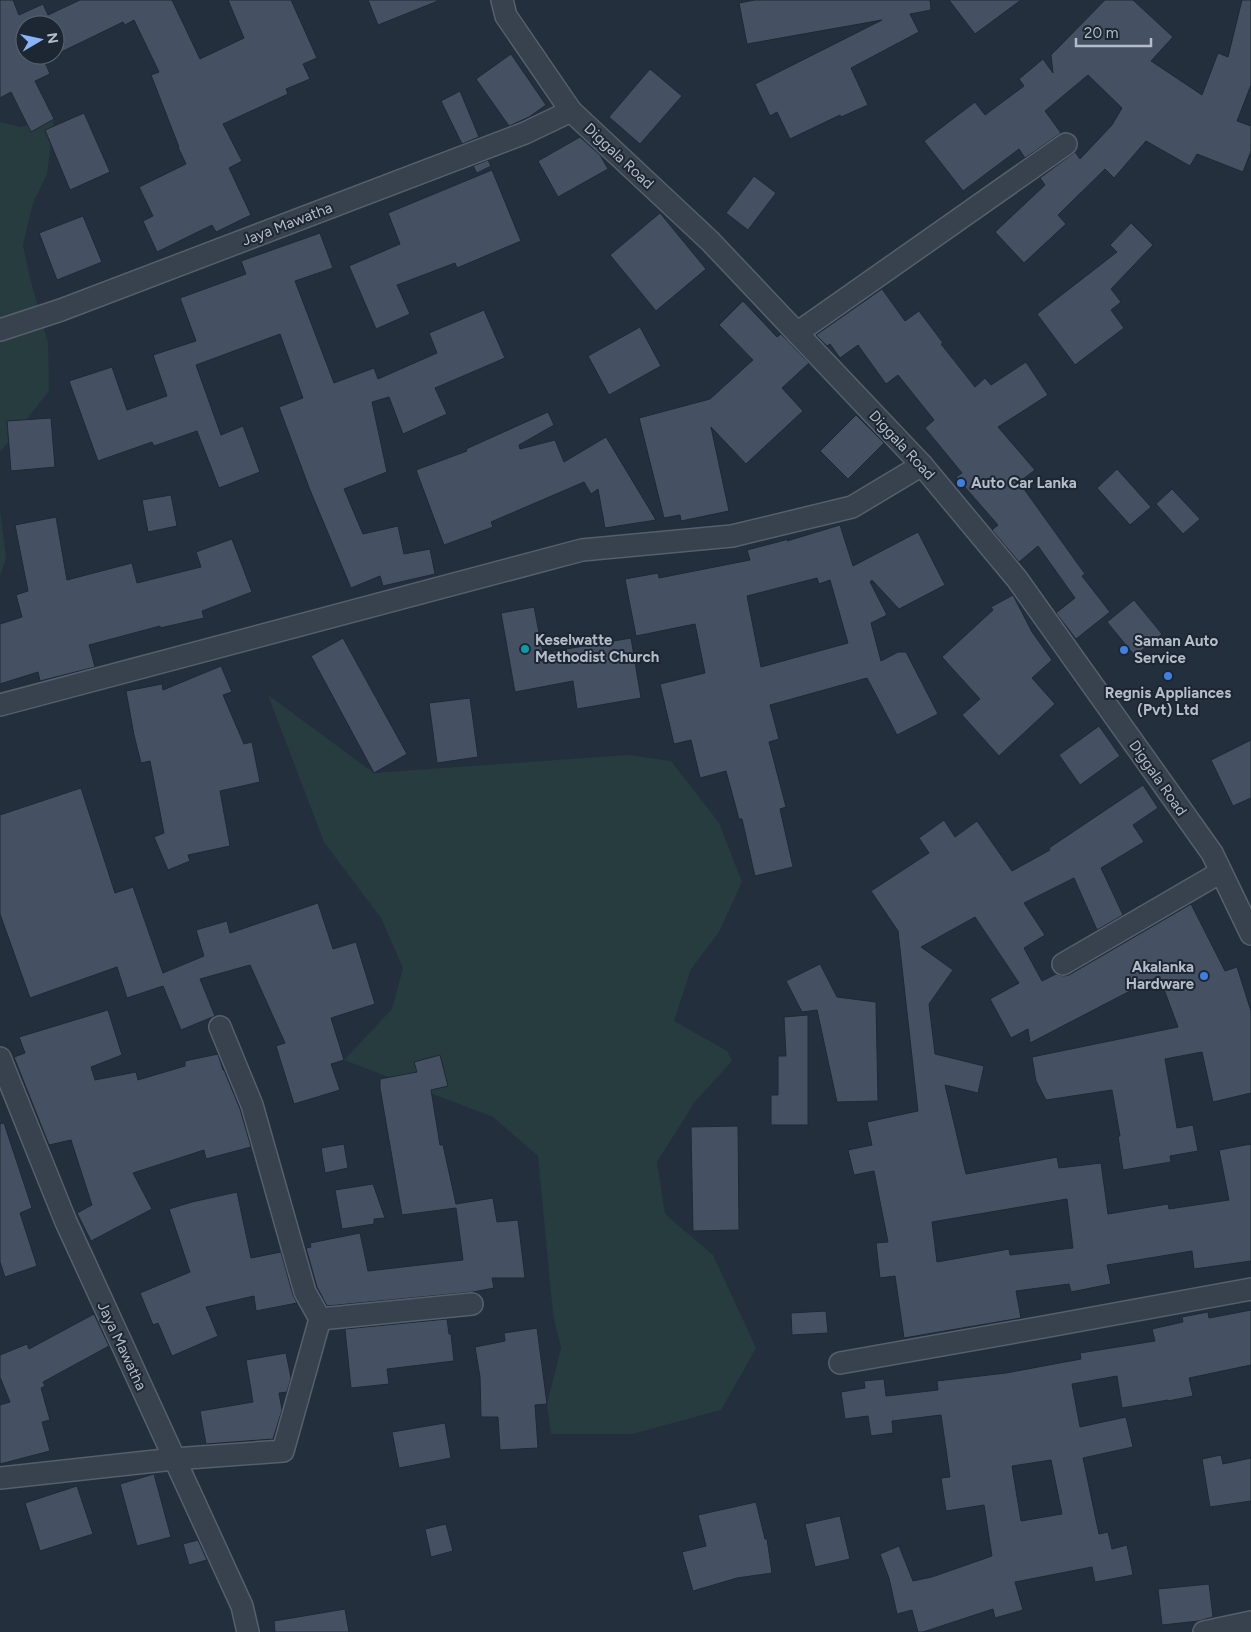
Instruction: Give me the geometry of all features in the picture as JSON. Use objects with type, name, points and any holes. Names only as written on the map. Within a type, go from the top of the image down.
[{"type":"street","name":"Diggala Road","points":[[502,0],[506,16],[571,111],[710,241],[922,465],[1017,579],[1212,854],[1251,934]]},
{"type":"street","name":"Jaya Mawatha","points":[[0,330],[61,310],[525,133],[571,111]]},
{"type":"street","points":[[797,333],[1066,144]]},
{"type":"street","points":[[0,705],[582,550],[732,536],[852,507],[922,465]]},
{"type":"street","points":[[1063,964],[1221,872]]},
{"type":"street","points":[[0,1478],[174,1459],[283,1451],[320,1320],[305,1292],[252,1105],[220,1026]]},
{"type":"street","name":"Jaya Mawatha","points":[[0,1058],[66,1222],[242,1606],[248,1632]]},
{"type":"street","points":[[840,1362],[1251,1289]]},
{"type":"street","points":[[320,1320],[472,1304]]},
{"type":"street","points":[[1204,1632],[1251,1622]]},
{"type":"green space","points":[[54,119],[47,174],[33,203],[23,245],[48,343],[49,391],[0,452],[0,122],[20,127]]},
{"type":"green space","points":[[0,510],[6,558],[0,577]]},
{"type":"green space","points":[[268,695],[374,773],[628,755],[671,761],[719,823],[742,882],[719,932],[691,969],[674,1021],[727,1051],[732,1061],[694,1103],[657,1162],[665,1214],[713,1255],[756,1348],[721,1410],[632,1434],[551,1434],[547,1404],[561,1348],[553,1314],[538,1156],[493,1117],[344,1060],[392,1009],[403,968],[381,918],[324,842]]},
{"type":"building","points":[[0,0],[13,0],[19,15],[15,15],[15,65],[46,65],[50,74],[35,81],[54,119],[31,132],[11,92],[0,98]]},
{"type":"building","points":[[80,0],[172,0],[200,59],[244,38],[228,0],[291,0],[317,58],[303,64],[310,79],[286,89],[288,94],[223,124],[242,161],[229,168],[251,215],[216,232],[212,225],[157,252],[143,221],[153,216],[139,187],[186,164],[151,75],[159,72],[134,20],[125,25],[123,22],[65,50],[65,15],[48,15]]},
{"type":"building","points":[[368,0],[438,0],[438,1],[378,25]]},
{"type":"building","points":[[755,0],[930,0],[931,10],[910,14],[919,32],[851,68],[868,105],[841,117],[840,115],[790,139],[777,112],[770,116],[755,84],[882,20],[747,44],[739,3]]},
{"type":"building","points":[[949,0],[1021,0],[975,34]]},
{"type":"building","points":[[1105,0],[1133,0],[1173,37],[1151,61],[1202,95],[1218,53],[1228,57],[1242,0],[1251,0],[1251,85],[1237,121],[1251,126],[1251,151],[1243,172],[1197,154],[1190,166],[1146,141],[1114,178],[1105,169],[1058,215],[1066,224],[1024,263],[995,232],[1045,185],[1040,178],[1075,152],[1080,159],[1112,125],[1122,108],[1088,75],[1045,111],[1061,133],[1025,158],[1019,149],[963,191],[924,141],[975,102],[985,115],[1024,86],[1019,79],[1043,59],[1053,73],[1051,55]]},
{"type":"building","points":[[43,4],[48,15],[19,15]]},
{"type":"building","points":[[511,54],[546,105],[529,117],[509,126],[476,79]]},
{"type":"building","points":[[650,69],[682,96],[640,144],[609,117]]},
{"type":"building","points":[[460,91],[479,137],[462,144],[441,101]]},
{"type":"building","points":[[84,113],[110,172],[70,190],[45,130]]},
{"type":"building","points":[[580,137],[600,155],[608,169],[558,197],[538,161]]},
{"type":"building","points":[[488,160],[491,166],[477,173],[473,166]]},
{"type":"building","points":[[492,170],[521,241],[457,268],[455,263],[397,285],[410,314],[376,329],[349,266],[400,244],[388,213]]},
{"type":"building","points":[[754,176],[776,193],[748,230],[726,213]]},
{"type":"building","points":[[660,213],[706,269],[656,311],[610,255]]},
{"type":"building","points":[[83,216],[102,262],[57,280],[39,233]]},
{"type":"building","points":[[1131,223],[1153,245],[1111,289],[1121,302],[1111,310],[1124,328],[1075,365],[1037,314],[1117,252],[1110,245]]},
{"type":"building","points":[[320,233],[333,268],[295,281],[334,383],[374,368],[378,379],[437,353],[429,333],[484,310],[505,358],[435,388],[447,414],[403,434],[389,397],[372,402],[387,472],[344,489],[363,534],[398,526],[404,554],[430,549],[435,574],[383,586],[380,576],[351,588],[310,490],[279,407],[303,398],[280,334],[196,365],[221,435],[243,426],[260,472],[219,488],[197,431],[154,446],[152,442],[98,461],[69,381],[112,367],[127,410],[167,396],[153,355],[196,341],[180,298],[246,274],[241,261]]},
{"type":"building","points":[[882,289],[905,321],[919,311],[943,343],[941,344],[975,387],[985,378],[991,385],[1026,362],[1048,395],[998,427],[1035,470],[1019,482],[1085,574],[1082,576],[1110,612],[1076,639],[1056,613],[1075,598],[1038,546],[1019,562],[992,530],[998,525],[956,477],[962,473],[925,428],[934,420],[898,375],[886,384],[858,345],[840,358],[830,344],[827,346],[816,335]]},
{"type":"building","points":[[743,301],[777,337],[781,334],[809,363],[782,388],[803,411],[746,464],[711,427],[729,511],[681,521],[680,515],[664,518],[639,418],[710,399],[753,360],[719,325]]},
{"type":"building","points":[[640,327],[661,366],[609,395],[588,356]]},
{"type":"building","points":[[548,412],[554,425],[519,445],[520,449],[555,440],[564,462],[606,437],[656,520],[605,528],[598,489],[591,494],[584,482],[491,522],[493,527],[444,545],[416,470],[467,451],[466,449]]},
{"type":"building","points":[[856,415],[884,443],[848,479],[820,451]]},
{"type":"building","points":[[51,418],[55,467],[11,471],[7,421]]},
{"type":"building","points":[[1117,469],[1151,507],[1130,525],[1097,488]]},
{"type":"building","points":[[1172,489],[1200,519],[1183,534],[1156,504]]},
{"type":"building","points":[[171,495],[177,526],[148,532],[142,500]]},
{"type":"building","points":[[56,517],[67,580],[132,563],[137,583],[201,567],[196,552],[232,539],[252,592],[202,611],[204,618],[160,628],[160,626],[89,645],[95,667],[40,681],[38,672],[0,684],[0,624],[22,617],[16,595],[28,591],[15,525]]},
{"type":"building","points":[[840,525],[853,566],[918,532],[945,585],[899,609],[872,580],[870,582],[887,615],[871,623],[881,661],[898,652],[906,652],[938,714],[897,735],[867,678],[770,705],[779,739],[769,742],[786,807],[780,809],[793,867],[755,876],[742,819],[739,819],[726,771],[700,778],[691,740],[674,744],[660,684],[705,673],[695,624],[636,636],[625,579],[658,573],[659,578],[750,560],[747,550],[789,539],[787,541]],"holes":[[[817,578],[819,584],[830,580],[848,643],[761,667],[747,596]]]},
{"type":"building","points":[[1013,595],[1032,632],[1052,660],[1032,678],[1055,704],[999,756],[962,715],[980,699],[942,657],[993,610],[991,607]]},
{"type":"building","points":[[1134,600],[1162,634],[1135,656],[1107,622]]},
{"type":"building","points":[[534,607],[543,653],[631,638],[641,698],[577,709],[573,681],[515,692],[501,613]]},
{"type":"building","points":[[343,638],[407,754],[374,773],[311,656]]},
{"type":"building","points":[[221,666],[232,692],[223,695],[244,744],[252,742],[260,782],[220,791],[230,846],[188,855],[190,861],[168,870],[154,837],[164,833],[150,761],[141,763],[126,691],[162,684],[163,690]]},
{"type":"building","points":[[470,698],[478,757],[437,763],[429,703]]},
{"type":"building","points":[[1099,726],[1120,756],[1080,785],[1059,755]]},
{"type":"building","points":[[1251,740],[1251,798],[1233,806],[1211,760]]},
{"type":"building","points":[[1143,785],[1158,808],[1133,825],[1144,842],[1101,868],[1123,915],[1097,930],[1074,878],[1024,903],[1045,935],[1024,948],[1042,981],[1056,974],[1069,975],[1191,904],[1225,971],[1237,967],[1251,1011],[1251,1093],[1213,1102],[1202,1052],[1165,1059],[1177,1128],[1193,1125],[1198,1151],[1170,1156],[1171,1162],[1123,1170],[1118,1136],[1120,1136],[1112,1090],[1046,1100],[1036,1081],[1032,1057],[1178,1027],[1159,976],[1030,1043],[1028,1029],[1011,1038],[990,999],[1019,983],[975,917],[921,947],[953,970],[929,1004],[935,1054],[984,1066],[978,1093],[945,1085],[966,1174],[1057,1157],[1059,1168],[1101,1163],[1108,1214],[1168,1204],[1169,1209],[1229,1200],[1219,1150],[1251,1144],[1251,1261],[1194,1269],[1192,1251],[1107,1265],[1111,1284],[1071,1292],[1069,1284],[1016,1291],[1021,1318],[904,1338],[895,1276],[880,1278],[876,1243],[888,1242],[874,1171],[854,1175],[848,1150],[872,1145],[867,1122],[918,1111],[898,931],[871,891],[929,853],[919,838],[944,820],[955,837],[977,821],[1012,871],[1050,850],[1049,848]],"holes":[[[1067,1199],[1073,1248],[1010,1255],[1009,1249],[937,1262],[932,1222]]]},
{"type":"building","points":[[81,788],[115,893],[133,887],[163,973],[204,956],[196,930],[227,921],[230,933],[318,903],[333,949],[356,942],[375,1004],[331,1018],[344,1060],[331,1064],[340,1090],[294,1104],[276,1046],[285,1043],[250,965],[200,979],[215,1016],[181,1030],[163,986],[127,998],[117,967],[30,998],[0,914],[0,815]]},
{"type":"building","points":[[820,964],[837,997],[876,1002],[878,1101],[837,1102],[817,1010],[802,1012],[786,981]]},
{"type":"building","points":[[108,1010],[122,1055],[91,1067],[95,1080],[136,1072],[138,1080],[185,1066],[185,1061],[218,1054],[240,1109],[251,1147],[206,1159],[204,1150],[133,1173],[152,1209],[91,1241],[77,1213],[92,1205],[71,1140],[49,1145],[14,1057],[25,1053],[19,1037]]},
{"type":"building","points":[[808,1015],[808,1125],[771,1125],[771,1095],[778,1095],[778,1056],[786,1056],[784,1017]]},
{"type":"building","points":[[440,1055],[448,1086],[431,1090],[440,1145],[443,1145],[456,1204],[493,1198],[497,1222],[518,1220],[525,1278],[492,1278],[494,1288],[473,1292],[327,1306],[317,1287],[306,1248],[311,1247],[310,1243],[360,1233],[368,1271],[463,1260],[456,1208],[402,1215],[380,1088],[380,1079],[417,1072],[414,1062]]},
{"type":"building","points":[[4,1123],[32,1208],[20,1213],[37,1266],[5,1277],[0,1262],[0,1124]]},
{"type":"building","points":[[738,1126],[739,1230],[693,1231],[691,1127]]},
{"type":"building","points":[[344,1144],[348,1168],[325,1173],[321,1148]]},
{"type":"building","points":[[373,1184],[385,1218],[374,1219],[374,1224],[342,1229],[335,1190]]},
{"type":"building","points":[[237,1192],[251,1258],[281,1252],[297,1303],[256,1311],[254,1296],[206,1307],[218,1336],[172,1356],[158,1323],[153,1325],[140,1293],[190,1272],[169,1209]]},
{"type":"building","points":[[1251,1310],[1251,1365],[1189,1378],[1193,1396],[1122,1408],[1117,1376],[1072,1384],[1080,1427],[1126,1417],[1133,1447],[1083,1458],[1099,1534],[1108,1532],[1112,1549],[1127,1545],[1133,1575],[1095,1582],[1092,1567],[1015,1582],[1023,1610],[995,1618],[993,1609],[923,1632],[918,1632],[912,1610],[897,1614],[889,1578],[880,1554],[899,1546],[913,1581],[932,1577],[992,1556],[984,1505],[946,1511],[941,1478],[950,1477],[941,1415],[892,1421],[893,1433],[871,1436],[868,1416],[845,1419],[841,1392],[865,1388],[864,1381],[884,1379],[886,1396],[938,1390],[937,1381],[1006,1373],[1081,1359],[1080,1353],[1155,1341],[1152,1329],[1183,1322],[1182,1317],[1208,1312],[1209,1318]],"holes":[[[1051,1460],[1062,1514],[1021,1521],[1012,1466]]]},
{"type":"building","points":[[826,1311],[828,1333],[792,1335],[791,1313]]},
{"type":"building","points":[[94,1314],[109,1346],[43,1382],[45,1386],[41,1388],[50,1420],[42,1422],[50,1451],[0,1464],[0,1405],[10,1402],[0,1377],[0,1355],[27,1344],[29,1349]]},
{"type":"building","points":[[447,1319],[454,1361],[387,1369],[389,1384],[351,1388],[345,1329]]},
{"type":"building","points":[[537,1328],[547,1404],[535,1405],[538,1448],[500,1450],[498,1417],[481,1417],[480,1377],[475,1347],[505,1341],[504,1333]]},
{"type":"building","points":[[286,1353],[291,1378],[287,1392],[279,1393],[282,1410],[273,1439],[206,1444],[200,1411],[253,1402],[246,1360]]},
{"type":"building","points":[[445,1423],[451,1458],[399,1468],[392,1432]]},
{"type":"building","points":[[1221,1455],[1223,1464],[1251,1458],[1251,1501],[1210,1507],[1202,1459]]},
{"type":"building","points":[[154,1474],[171,1537],[137,1546],[120,1484]]},
{"type":"building","points":[[77,1486],[93,1534],[40,1551],[25,1503]]},
{"type":"building","points":[[756,1502],[765,1539],[767,1539],[772,1573],[737,1578],[693,1591],[682,1552],[706,1546],[698,1515]]},
{"type":"building","points":[[840,1516],[850,1559],[815,1567],[805,1524]]},
{"type":"building","points":[[446,1524],[453,1551],[431,1557],[425,1529]]},
{"type":"building","points":[[198,1540],[207,1560],[189,1565],[183,1544]]},
{"type":"building","points":[[1209,1584],[1213,1617],[1199,1621],[1162,1625],[1158,1589]]},
{"type":"building","points":[[345,1609],[349,1632],[275,1632],[274,1621]]},
{"type":"place","name":"Auto Car Lanka","points":[[961,483]]},
{"type":"place","name":"Keselwatte Methodist Church","points":[[525,649]]},
{"type":"place","name":"Saman Auto Service","points":[[1124,650]]},
{"type":"place","name":"Regnis Appliances (Pvt) Ltd","points":[[1168,676]]},
{"type":"place","name":"Akalanka Hardware","points":[[1204,976]]}]
